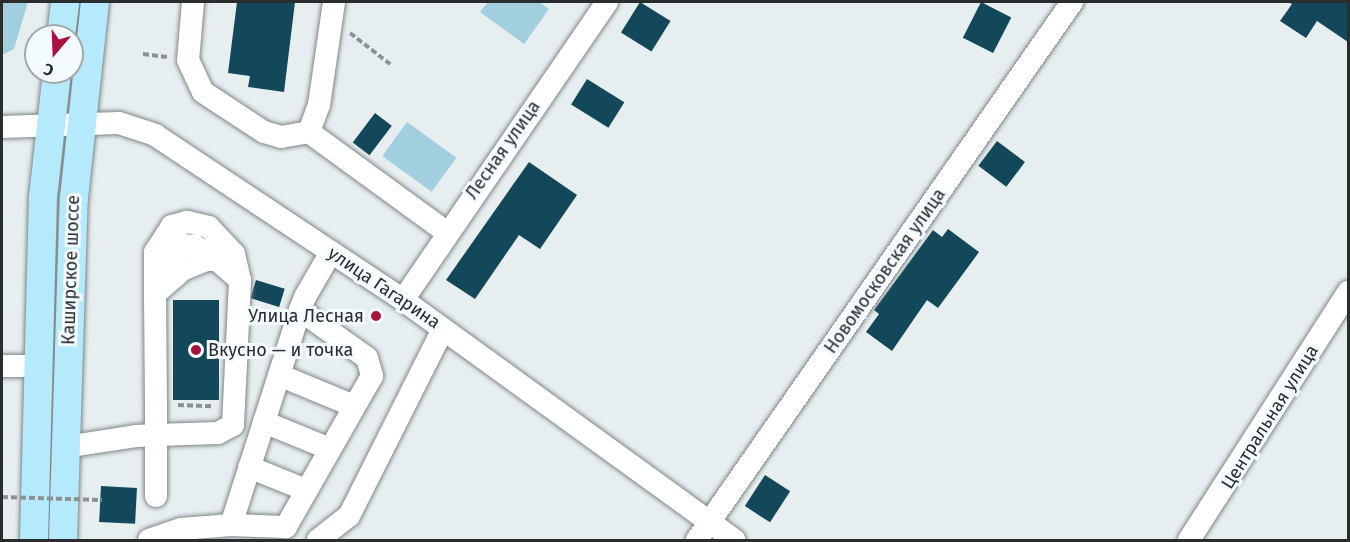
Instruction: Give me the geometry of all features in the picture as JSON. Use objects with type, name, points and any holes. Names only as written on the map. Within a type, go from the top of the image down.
[{"type":"main road","points":[[62,24],[65,2]]},
{"type":"main road","name":"Каширское шоссе","points":[[63,540],[65,447],[81,122],[95,2]]},
{"type":"main road","name":"Каширское шоссе","points":[[34,540],[36,366],[51,122],[56,84]]},
{"type":"street","points":[[193,2],[189,66],[204,92],[264,132],[281,137],[309,132],[445,231]]},
{"type":"street","name":"Лесная улица","points":[[403,300],[445,231],[607,2]]},
{"type":"street","name":"Новомосковская улица","points":[[703,532],[1072,2]]},
{"type":"street","points":[[309,132],[320,105],[333,10]]},
{"type":"street","name":"улица Гагарина","points":[[2,127],[51,122],[81,122],[126,124],[149,132],[403,300],[703,532],[734,540]]},
{"type":"street","points":[[65,447],[156,435],[223,432],[235,422],[240,280],[223,238],[209,227],[187,222],[172,226],[159,240],[155,294],[156,435],[156,496]]},
{"type":"street","points":[[155,294],[176,248],[195,246],[217,260],[240,280]]},
{"type":"street","points":[[231,525],[300,310],[332,252]]},
{"type":"street","name":"Центральная улица","points":[[1189,540],[1348,291]]},
{"type":"street","points":[[149,540],[181,529],[231,525],[283,533],[372,376],[372,365],[300,310]]},
{"type":"street","points":[[318,540],[349,516],[443,329]]},
{"type":"street","points":[[2,366],[36,366]]},
{"type":"street","points":[[279,375],[354,406]]},
{"type":"street","points":[[264,422],[330,449]]},
{"type":"street","points":[[249,467],[306,490]]},
{"type":"path","points":[[333,10],[390,64]]},
{"type":"path","points":[[170,401],[225,406]]},
{"type":"path","points":[[2,497],[102,500]]},
{"type":"shaded area","points":[[2,2],[28,2],[14,49],[2,55]]},
{"type":"shaded area","points":[[488,2],[539,2],[549,9],[524,44],[480,12]]},
{"type":"shaded area","points":[[407,122],[456,158],[432,192],[382,156]]},
{"type":"building","points":[[237,2],[295,2],[284,92],[248,87],[250,76],[228,73]]},
{"type":"building","points":[[640,2],[671,21],[651,52],[621,33]]},
{"type":"building","points":[[981,2],[1011,17],[993,53],[963,38]]},
{"type":"building","points":[[1288,2],[1348,2],[1348,42],[1317,21],[1306,38],[1280,21],[1292,4]]},
{"type":"building","points":[[587,79],[624,102],[608,128],[571,104]]},
{"type":"building","points":[[375,113],[392,126],[370,155],[353,143]]},
{"type":"building","points":[[997,141],[1025,162],[1006,187],[978,166]]},
{"type":"building","points":[[529,162],[577,195],[540,249],[519,235],[475,299],[446,280]]},
{"type":"building","points":[[948,229],[979,252],[938,308],[927,300],[892,351],[866,332],[879,314],[874,310],[933,230],[942,237]]},
{"type":"building","points":[[256,280],[285,289],[279,307],[250,298]]},
{"type":"building","name":"Вкусно — и точка","points":[[173,300],[219,300],[219,400],[173,400]]},
{"type":"building","points":[[765,475],[790,491],[770,522],[745,506]]},
{"type":"building","points":[[101,486],[137,488],[135,524],[99,522]]},
{"type":"place","name":"Улица Лесная","points":[[376,316]]},
{"type":"place","name":"Вкусно — и точка","points":[[196,350]]}]
